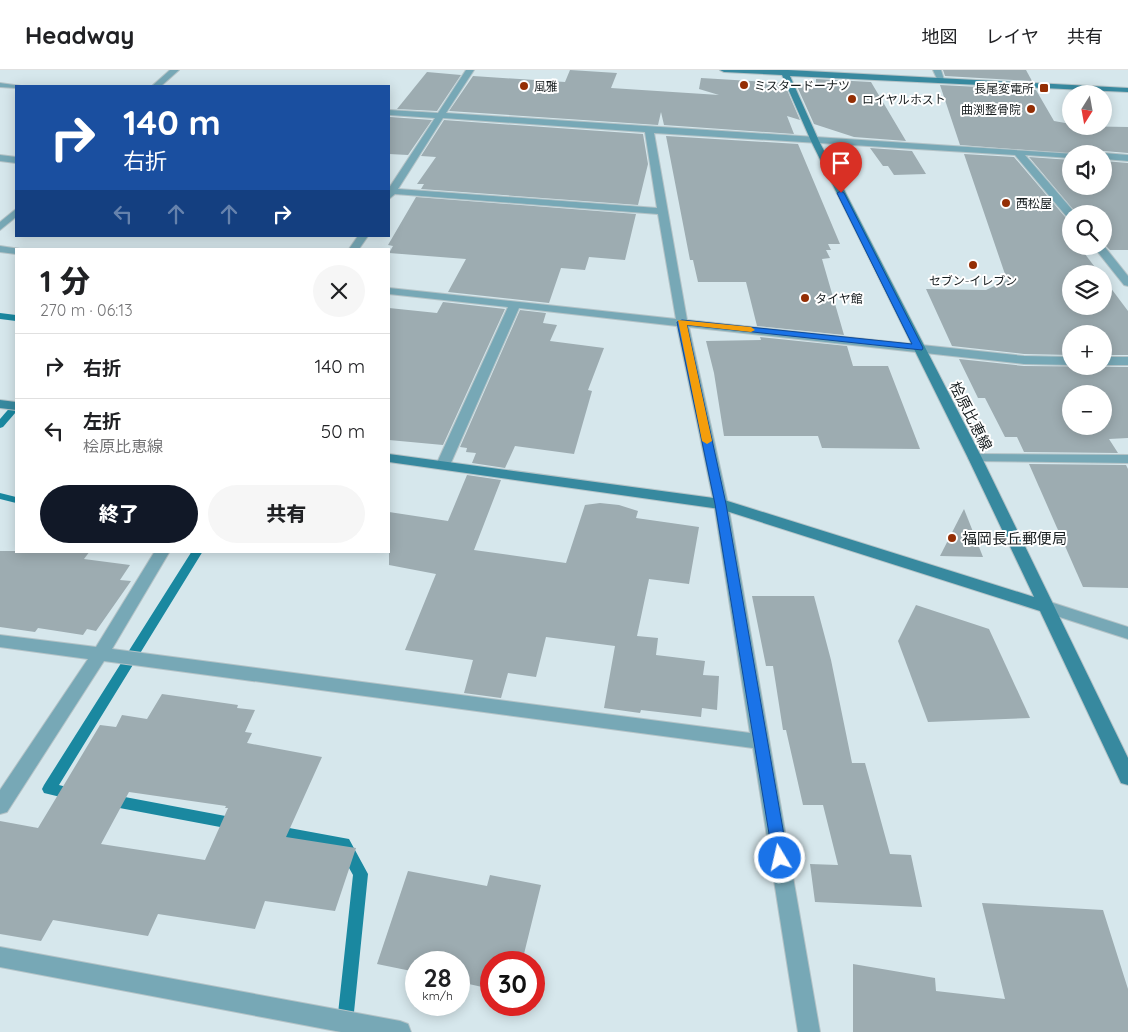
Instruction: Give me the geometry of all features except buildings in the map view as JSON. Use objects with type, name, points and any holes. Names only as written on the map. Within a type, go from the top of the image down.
[{"type":"main road","points":[[724,70],[1128,90]]},
{"type":"main road","name":"桧原比恵線","points":[[785,72],[815,141],[974,458],[1128,777]]},
{"type":"main road","points":[[0,404],[15,406]]},
{"type":"main road","points":[[390,458],[720,504],[1046,607]]},
{"type":"street","points":[[157,85],[176,70]]},
{"type":"street","points":[[470,70],[390,193],[663,211]]},
{"type":"street","points":[[936,70],[942,81]]},
{"type":"street","points":[[0,85],[15,86]]},
{"type":"street","points":[[390,112],[815,141],[1062,154]]},
{"type":"street","points":[[649,130],[682,322],[720,504],[809,1032]]},
{"type":"street","points":[[1018,152],[1063,205]]},
{"type":"street","points":[[1112,157],[1128,158]]},
{"type":"street","points":[[0,158],[15,160]]},
{"type":"street","points":[[0,227],[15,213]]},
{"type":"street","points":[[355,248],[361,237]]},
{"type":"street","points":[[0,249],[15,251]]},
{"type":"street","points":[[1105,255],[1128,283]]},
{"type":"street","points":[[1110,261],[1128,261]]},
{"type":"street","points":[[390,291],[1024,360],[1062,360]]},
{"type":"street","points":[[443,465],[515,304]]},
{"type":"street","points":[[1112,361],[1128,361]]},
{"type":"street","points":[[974,458],[1128,459]]},
{"type":"street","points":[[0,806],[99,656],[162,553]]},
{"type":"street","points":[[1046,607],[1128,633]]},
{"type":"street","points":[[0,641],[99,656],[761,742]]},
{"type":"street","points":[[0,957],[400,1032]]},
{"type":"waterway","points":[[0,316],[15,318]]},
{"type":"waterway","points":[[0,425],[15,407]]},
{"type":"waterway","points":[[0,496],[15,500]]},
{"type":"waterway","points":[[73,794],[49,789],[197,553]]},
{"type":"waterway","points":[[109,800],[236,824]]},
{"type":"waterway","points":[[273,831],[344,844],[361,874],[344,1032]]},
{"type":"slow traffic","points":[[707,441],[682,322],[751,330]]},
{"type":"place","name":"ミスタードーナツ","points":[[744,85]]},
{"type":"place","name":"風雅","points":[[524,86]]},
{"type":"place","name":"長尾変電所","points":[[1044,88]]},
{"type":"place","name":"ロイヤルホスト","points":[[852,99]]},
{"type":"place","name":"曲渕整骨院","points":[[1031,109]]},
{"type":"place","name":"西松屋","points":[[1006,203]]},
{"type":"place","name":"セブン-イレブン","points":[[973,265]]},
{"type":"place","name":"タイヤ館","points":[[805,298]]},
{"type":"place","name":"福岡長丘郵便局","points":[[952,538]]},
{"type":"route","points":[[780,858],[720,504],[682,322],[918,348],[841,193]]}]
